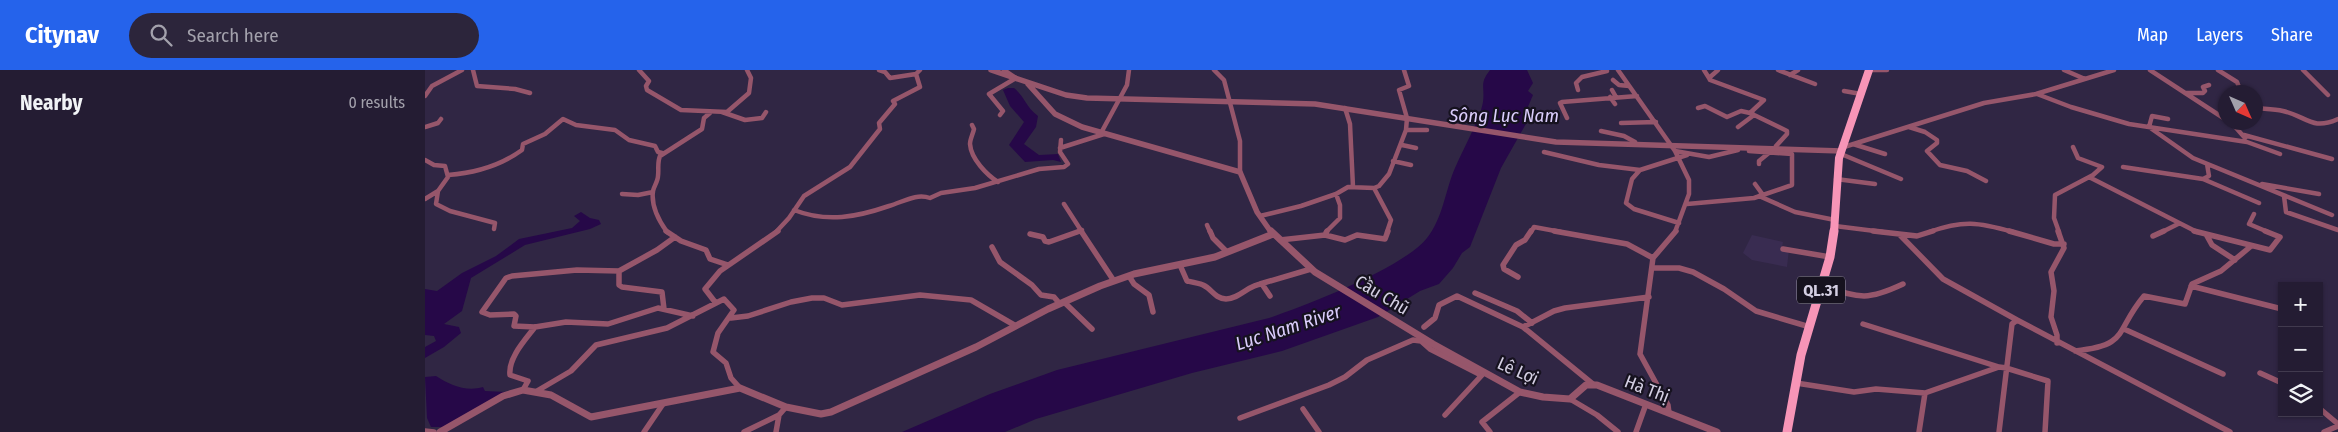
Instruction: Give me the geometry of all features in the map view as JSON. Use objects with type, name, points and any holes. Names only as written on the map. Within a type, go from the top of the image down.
[{"type":"highway","name":"QL.31","points":[[1787,432],[1801,355],[1823,286],[1830,257],[1835,223],[1836,178],[1842,149],[1869,70]]},
{"type":"street","points":[[425,96],[430,87],[463,70]]},
{"type":"street","points":[[473,70],[476,74],[475,84],[477,86],[515,89],[530,94]]},
{"type":"street","points":[[639,70],[649,81],[646,86],[647,90],[678,109],[710,113],[731,110],[749,93],[751,78],[747,70]]},
{"type":"street","points":[[715,302],[705,287],[728,265],[776,232],[808,193],[847,169],[869,146],[880,129],[879,123],[895,105],[893,101],[920,87],[918,72],[890,78],[885,72],[879,70]]},
{"type":"street","points":[[991,70],[1016,78]]},
{"type":"street","points":[[1004,70],[1026,83],[1066,95],[1119,100],[1228,100],[1315,104],[1556,142],[1669,144]]},
{"type":"street","points":[[1060,148],[1103,133],[1127,85],[1126,77],[1129,70]]},
{"type":"street","points":[[1026,83],[1047,107],[1059,116],[1082,127],[1240,172],[1240,142],[1224,80],[1215,70]]},
{"type":"street","points":[[1260,216],[1301,206],[1336,194],[1345,188],[1374,188],[1389,174],[1393,161],[1402,145],[1406,130],[1407,118],[1399,90],[1409,86],[1404,70]]},
{"type":"street","points":[[1578,90],[1576,83],[1580,78],[1605,70],[1618,71],[1675,151],[1690,187],[1687,204],[1679,223],[1669,240],[1653,258],[1640,354],[1668,404],[1669,413]]},
{"type":"street","points":[[1704,70],[1713,81],[1763,100],[1738,127]]},
{"type":"street","points":[[1709,78],[1718,70]]},
{"type":"street","points":[[1778,70],[1815,84]]},
{"type":"street","points":[[1790,74],[1798,70]]},
{"type":"street","points":[[1869,70],[1887,70]]},
{"type":"street","points":[[2064,70],[2085,79]]},
{"type":"street","points":[[1842,149],[1984,103],[2036,94],[2115,70]]},
{"type":"street","points":[[2150,70],[2218,114]]},
{"type":"street","points":[[2218,70],[2234,80],[2238,85]]},
{"type":"street","points":[[2303,70],[2328,95]]},
{"type":"street","points":[[1000,115],[1003,111],[989,94],[1016,78]]},
{"type":"street","points":[[1613,80],[1619,85],[1629,86]]},
{"type":"street","points":[[2185,93],[2203,93],[2205,91],[2203,87],[2209,85]]},
{"type":"street","points":[[1612,90],[1616,97]]},
{"type":"street","points":[[1843,91],[1861,94]]},
{"type":"street","points":[[2036,94],[2071,107],[2129,124],[2249,142],[2280,154]]},
{"type":"street","points":[[1567,118],[1560,103],[1562,102],[1637,96]]},
{"type":"street","points":[[1610,97],[1615,104]]},
{"type":"street","points":[[1698,108],[1705,106],[1727,117],[1743,110],[1787,131],[1787,134],[1759,161],[1759,164]]},
{"type":"street","points":[[1345,108],[1350,124],[1353,187]]},
{"type":"street","points":[[2263,109],[2285,111],[2309,124],[2327,124],[2338,119]]},
{"type":"street","points":[[722,112],[750,120],[762,118],[766,112]]},
{"type":"street","points":[[710,113],[704,118],[702,129],[662,153],[658,161],[659,172],[653,192],[655,208],[667,232],[706,250],[710,259],[728,265]]},
{"type":"street","points":[[2149,127],[2152,116],[2168,119]]},
{"type":"street","points":[[425,127],[438,123],[441,119]]},
{"type":"street","points":[[494,229],[495,223],[483,217],[454,212],[439,207],[436,204],[438,191],[448,175],[485,169],[513,156],[522,150],[523,144],[545,134],[563,119],[575,125],[615,130],[621,136],[638,144],[655,146],[658,152],[662,153]]},
{"type":"street","points":[[1621,123],[1656,122]]},
{"type":"street","points":[[972,125],[974,130],[971,150],[993,179],[998,182]]},
{"type":"street","points":[[1908,127],[1925,132],[1937,140],[1937,143],[1927,150],[1937,164],[1967,171],[1986,181]]},
{"type":"street","points":[[2149,127],[2165,136],[2174,146],[2207,164],[2332,215]]},
{"type":"street","points":[[1406,130],[1427,130]]},
{"type":"street","points":[[2239,130],[2249,142]]},
{"type":"street","points":[[1601,131],[1625,136],[1635,142]]},
{"type":"street","points":[[2244,135],[2332,159]]},
{"type":"street","points":[[794,210],[815,218],[833,219],[898,204],[920,195],[930,198],[941,193],[975,188],[998,182],[1039,169],[1067,165],[1060,148],[1061,140]]},
{"type":"street","points":[[1547,140],[1635,142],[1773,149],[1792,154],[1793,184],[1782,190],[1761,195],[1687,204]]},
{"type":"street","points":[[1402,145],[1416,148]]},
{"type":"street","points":[[2057,343],[2057,335],[2051,317],[2054,294],[2051,272],[2063,254],[2064,244],[2054,218],[2055,195],[2089,177],[2102,166],[2077,158],[2073,147]]},
{"type":"street","points":[[1675,151],[1687,155],[1709,157],[1739,150],[1773,149],[1842,149],[1885,154]]},
{"type":"street","points":[[1842,149],[1901,179]]},
{"type":"street","points":[[1544,152],[1599,165],[1640,170],[1687,155]]},
{"type":"street","points":[[425,160],[434,165],[445,166],[448,175]]},
{"type":"street","points":[[1393,161],[1411,165]]},
{"type":"street","points":[[2203,179],[2209,176],[2207,164]]},
{"type":"street","points":[[2123,167],[2203,179],[2259,203]]},
{"type":"street","points":[[1640,170],[1632,179],[1626,204],[1634,209],[1679,223]]},
{"type":"street","name":"Cầu Chũ","points":[[1240,172],[1260,216],[1279,240],[1313,270],[1433,344]]},
{"type":"street","points":[[2089,177],[2178,224],[2207,236],[2269,250],[2279,238],[2277,234],[2250,224],[2249,222],[2254,214]]},
{"type":"street","points":[[1836,178],[1875,184]]},
{"type":"street","points":[[1755,184],[1761,195],[1773,204],[1835,223],[1900,235],[1921,235],[1952,224],[1969,222],[2003,229],[2054,244],[2064,244]]},
{"type":"street","points":[[2256,184],[2319,194]]},
{"type":"street","points":[[1279,240],[1325,236],[1345,240],[1357,235],[1385,239],[1391,220],[1374,188]]},
{"type":"street","points":[[425,199],[438,191]]},
{"type":"street","points":[[623,194],[638,195],[653,192]]},
{"type":"street","points":[[1325,236],[1325,231],[1337,223],[1341,216],[1341,209],[1336,194]]},
{"type":"street","points":[[2284,196],[2286,212],[2338,230]]},
{"type":"street","points":[[1065,204],[1114,282]]},
{"type":"street","points":[[2153,236],[2178,224]]},
{"type":"street","points":[[1207,226],[1213,238],[1227,252]]},
{"type":"street","points":[[1518,277],[1504,268],[1503,265],[1516,245],[1525,240],[1534,227],[1627,244],[1653,258]]},
{"type":"street","points":[[1030,234],[1043,237],[1045,241],[1049,242],[1082,230]]},
{"type":"street","points":[[537,391],[576,366],[597,345],[627,336],[667,328],[724,299],[730,303],[734,310],[731,318],[721,327],[713,352],[726,363],[731,378],[740,388],[786,407],[821,414],[831,412],[976,347],[1062,303],[1114,282],[1129,276],[1227,252],[1273,234]]},
{"type":"street","points":[[1900,235],[1943,279],[2057,343],[2230,432]]},
{"type":"street","points":[[2207,236],[2212,245],[2235,260]]},
{"type":"street","points":[[675,237],[657,250],[619,271],[558,271],[518,274],[506,278],[482,314],[514,314],[516,316],[514,326],[535,327],[566,322],[608,324],[655,309],[664,309],[693,316]]},
{"type":"street","points":[[992,246],[1000,262],[1032,285],[1041,295],[1054,297],[1092,329]]},
{"type":"street","points":[[2074,351],[2093,350],[2110,345],[2118,339],[2131,313],[2145,296],[2155,296],[2185,304],[2191,286],[2195,281],[2218,272],[2250,247]]},
{"type":"street","points":[[1783,249],[1830,257]]},
{"type":"street","points":[[1180,265],[1187,281],[1204,285],[1213,295],[1223,299],[1241,294],[1252,285],[1313,270]]},
{"type":"street","points":[[1652,268],[1679,268],[1693,272],[1724,289],[1756,311],[1810,327]]},
{"type":"street","points":[[619,271],[619,285],[622,287],[662,292],[664,309]]},
{"type":"street","points":[[1129,276],[1134,284],[1149,295],[1150,306],[1153,312]]},
{"type":"street","points":[[1260,284],[1270,296]]},
{"type":"street","points":[[1823,286],[1859,298],[1870,299],[1903,284]]},
{"type":"street","points":[[2191,286],[2278,308]]},
{"type":"street","points":[[1475,293],[1517,311],[1532,323]]},
{"type":"street","points":[[731,318],[745,318],[772,306],[815,298],[823,298],[842,305],[920,296],[971,300],[1016,326]]},
{"type":"street","points":[[1424,327],[1435,318],[1439,305],[1454,296],[1523,327],[1594,385]]},
{"type":"street","points":[[1523,327],[1554,311],[1565,308],[1649,298]]},
{"type":"street","points":[[1999,432],[2013,324],[2017,320]]},
{"type":"street","points":[[1863,324],[2048,381],[2045,432]]},
{"type":"street","points":[[523,390],[528,382],[511,374],[509,368],[521,344],[535,327]]},
{"type":"street","points":[[2124,329],[2223,374]]},
{"type":"street","points":[[1239,418],[1329,385],[1345,377],[1367,360],[1417,340],[1430,350],[1483,374],[1445,415]]},
{"type":"street","name":"Lê Lợi","points":[[1433,344],[1483,374],[1520,392],[1543,397],[1569,399],[1597,415],[1618,432]]},
{"type":"street","points":[[1796,383],[1854,392],[1877,389],[1925,393],[1999,367]]},
{"type":"street","points":[[2260,373],[2278,381]]},
{"type":"street","points":[[1569,399],[1582,388],[1594,385]]},
{"type":"street","name":"Hà Thị","points":[[1594,385],[1717,432]]},
{"type":"street","points":[[440,432],[503,396],[523,390],[551,395],[591,417],[740,388]]},
{"type":"street","points":[[1490,432],[1482,422],[1520,392]]},
{"type":"street","points":[[1919,432],[1925,393]]},
{"type":"street","points":[[644,432],[663,404]]},
{"type":"street","points":[[1636,432],[1646,404]]},
{"type":"street","points":[[744,432],[779,415],[786,407]]},
{"type":"street","points":[[1303,409],[1319,432]]},
{"type":"street","points":[[2323,412],[2338,425],[2324,432]]},
{"type":"street","points":[[776,432],[779,415]]},
{"type":"street","points":[[425,431],[434,432]]},
{"type":"shaded area","points":[[1752,235],[1783,242],[1782,247],[1789,249],[1787,267],[1752,260],[1743,253]]},
{"type":"water","name":"Sông Lục Nam","points":[[1490,70],[1527,70],[1533,83],[1528,91],[1533,95],[1527,109],[1527,122],[1501,168],[1470,247],[1462,253],[1453,268],[1439,284],[1420,291],[1378,317],[1282,351],[1192,373],[1036,419],[1005,432],[902,432],[990,394],[1057,370],[1269,318],[1353,284],[1398,261],[1415,250],[1427,238],[1437,222],[1455,168],[1480,114],[1483,102],[1483,82]]},
{"type":"water","points":[[1014,88],[1018,91],[1030,109],[1038,116],[1036,127],[1024,144],[1039,155],[1058,154],[1061,162],[1053,160],[1025,162],[1009,145],[1024,122],[1010,106],[1003,90]]},
{"type":"water","points":[[581,212],[590,218],[599,220],[601,224],[590,229],[525,245],[471,278],[462,311],[444,324],[459,327],[461,333],[444,347],[425,358],[425,347],[436,341],[434,336],[425,335],[425,289],[437,291],[462,273],[496,256],[519,239],[572,228],[580,221],[574,216]]},
{"type":"water","points":[[436,376],[458,387],[470,389],[483,387],[485,391],[507,392],[445,427],[431,427],[427,418],[425,377]]},
{"type":"water label","name":"Lục Nam River","points":[[1288,327]]}]
